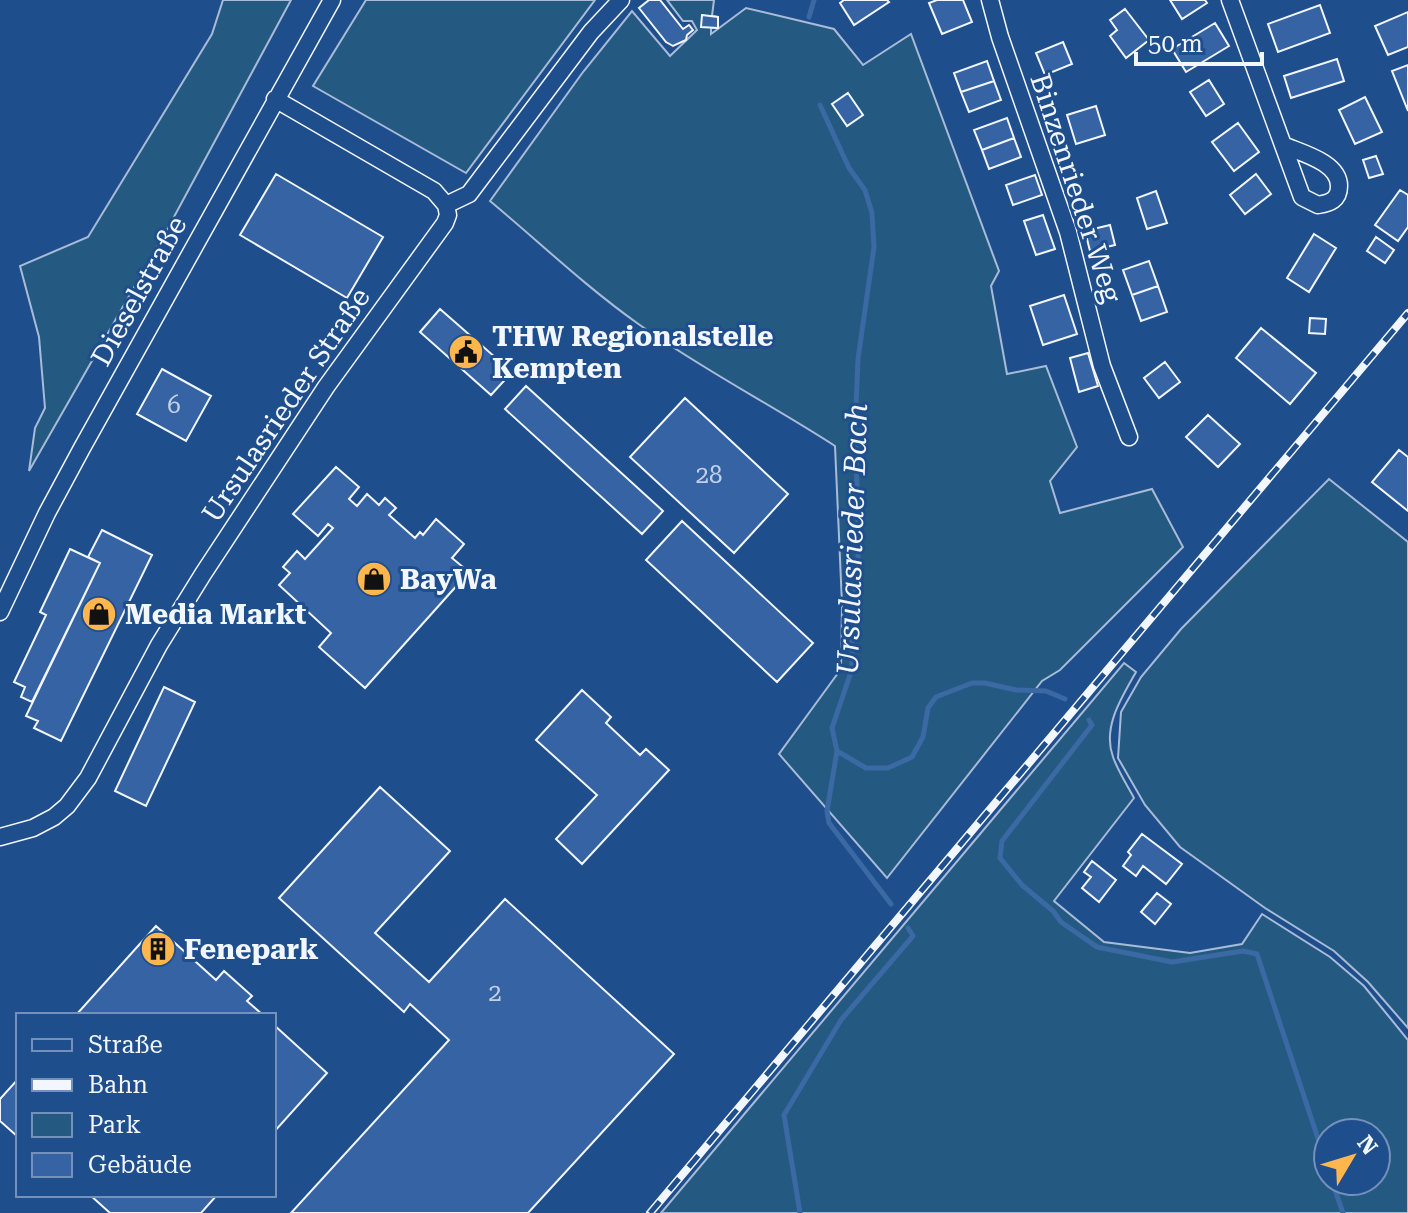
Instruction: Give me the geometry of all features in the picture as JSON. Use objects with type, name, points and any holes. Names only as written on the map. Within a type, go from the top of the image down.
[{"type":"street","name":"Dieselstraße","points":[[0,612],[61,487],[332,0]]},
{"type":"street","points":[[275,99],[434,191],[446,205],[469,194],[591,32],[621,0]]},
{"type":"street","name":"Binzenrieder Weg","points":[[990,0],[1068,232],[1102,366],[1129,437]]},
{"type":"street","points":[[1230,0],[1283,145]]},
{"type":"street","name":"Ursulasrieder Straße","points":[[0,837],[33,828],[54,817],[67,806],[88,778],[151,658],[196,585],[326,387],[445,223],[448,215],[446,205]]},
{"type":"green space","points":[[223,0],[291,0],[168,228],[29,471],[35,428],[45,408],[39,337],[20,266],[88,237],[212,34]]},
{"type":"green space","points":[[366,0],[595,0],[466,173],[313,86]]},
{"type":"green space","points":[[667,0],[714,0],[712,16],[718,17],[718,28],[711,28],[711,34],[746,8],[834,29],[863,65],[911,34],[999,271],[991,286],[1007,374],[1046,366],[1077,447],[1050,481],[1060,513],[1152,489],[1183,547],[1060,670],[1042,681],[887,878],[779,754],[841,669],[842,604],[835,446],[637,323],[580,279],[490,201],[583,72],[632,11],[670,56],[697,30],[692,21],[683,21]]},
{"type":"green space","points":[[1329,479],[1408,542],[1408,1028],[1368,982],[1334,951],[1265,908],[1180,847],[1145,805],[1118,758],[1121,712],[1141,677],[1181,629]]},
{"type":"green space","points":[[1124,663],[1136,672],[1115,713],[1110,746],[1117,767],[1134,798],[1054,901],[1104,942],[1190,953],[1242,944],[1262,914],[1330,957],[1364,986],[1408,1040],[1408,1213],[661,1213]]},
{"type":"building","points":[[649,0],[660,0],[683,29],[689,25],[693,30],[686,40],[673,46],[666,42],[639,8]]},
{"type":"building","points":[[844,0],[889,2],[854,25],[840,3]]},
{"type":"building","points":[[963,0],[972,22],[942,34],[929,3]]},
{"type":"building","points":[[1170,0],[1205,0],[1207,3],[1182,19]]},
{"type":"building","points":[[1320,5],[1330,33],[1278,52],[1268,24]]},
{"type":"building","points":[[1125,9],[1149,40],[1126,58],[1110,36],[1117,30],[1110,20]]},
{"type":"building","points":[[1408,12],[1408,47],[1388,55],[1375,26]]},
{"type":"building","points":[[702,15],[718,17],[718,28],[701,27]]},
{"type":"building","points":[[1215,23],[1229,46],[1186,72],[1172,49]]},
{"type":"building","points":[[1063,42],[1072,64],[1045,75],[1036,53]]},
{"type":"building","points":[[1337,59],[1344,81],[1291,98],[1284,76]]},
{"type":"building","points":[[987,61],[994,81],[961,92],[954,73]]},
{"type":"building","points":[[1408,65],[1408,111],[1392,71]]},
{"type":"building","points":[[1209,80],[1224,104],[1206,116],[1190,92]]},
{"type":"building","points":[[994,81],[1001,100],[969,112],[961,92]]},
{"type":"building","points":[[848,93],[863,115],[847,126],[832,104]]},
{"type":"building","points":[[1365,97],[1382,132],[1355,144],[1339,110]]},
{"type":"building","points":[[1096,106],[1105,135],[1076,144],[1067,115]]},
{"type":"building","points":[[1007,118],[1014,138],[982,150],[974,130]]},
{"type":"building","points":[[1238,123],[1259,152],[1234,171],[1212,142]]},
{"type":"building","points":[[1014,138],[1021,157],[989,169],[982,150]]},
{"type":"building","points":[[1376,156],[1383,174],[1369,178],[1363,160]]},
{"type":"building","points":[[276,174],[383,237],[347,298],[240,235]]},
{"type":"building","points":[[1256,174],[1271,194],[1245,214],[1230,195]]},
{"type":"building","points":[[1035,175],[1042,195],[1013,205],[1006,185]]},
{"type":"building","points":[[1400,190],[1408,195],[1408,227],[1398,241],[1375,225]]},
{"type":"building","points":[[1156,191],[1167,223],[1147,229],[1137,198]]},
{"type":"building","points":[[1043,215],[1055,249],[1036,255],[1024,221]]},
{"type":"building","points":[[1110,225],[1115,245],[1090,251],[1085,231]]},
{"type":"building","points":[[1314,234],[1336,248],[1309,292],[1287,278]]},
{"type":"building","points":[[1376,237],[1394,250],[1385,263],[1367,251]]},
{"type":"building","points":[[1149,261],[1158,286],[1132,295],[1123,270]]},
{"type":"building","points":[[1158,286],[1167,312],[1141,321],[1132,295]]},
{"type":"building","points":[[1064,295],[1077,334],[1043,345],[1030,306]]},
{"type":"building","name":"THW Regionalstelle Kempten","points":[[440,309],[512,372],[491,395],[420,332]]},
{"type":"building","points":[[1310,318],[1326,319],[1325,334],[1309,333]]},
{"type":"building","points":[[1261,328],[1316,373],[1290,404],[1236,358]]},
{"type":"building","points":[[1088,353],[1098,386],[1079,392],[1070,358]]},
{"type":"building","points":[[1165,362],[1180,382],[1159,398],[1144,378]]},
{"type":"building","points":[[162,369],[211,396],[186,441],[137,414]]},
{"type":"building","points":[[526,386],[663,511],[642,534],[505,409]]},
{"type":"building","points":[[685,398],[788,494],[734,553],[630,457]]},
{"type":"building","points":[[1208,415],[1240,444],[1218,467],[1186,437]]},
{"type":"building","points":[[1399,450],[1408,457],[1408,511],[1372,482]]},
{"type":"building","name":"BayWa","points":[[336,467],[359,487],[349,499],[357,506],[367,494],[379,505],[385,498],[396,508],[389,515],[415,538],[420,532],[423,535],[436,519],[464,544],[452,558],[469,572],[365,688],[319,647],[331,633],[279,585],[290,573],[283,567],[297,551],[305,559],[333,528],[328,524],[318,536],[293,514]]},
{"type":"building","points":[[682,521],[813,643],[777,682],[646,560]]},
{"type":"building","name":"Media Markt","points":[[102,530],[152,555],[61,741],[34,728],[38,721],[26,716],[100,563],[88,557]]},
{"type":"building","points":[[70,549],[100,563],[32,702],[21,697],[25,687],[14,682],[46,615],[40,612]]},
{"type":"building","points":[[164,687],[195,702],[146,806],[115,791]]},
{"type":"building","points":[[582,690],[611,717],[606,723],[640,755],[646,749],[669,770],[582,864],[556,839],[597,795],[536,740]]},
{"type":"building","points":[[380,787],[450,851],[375,933],[429,982],[505,899],[674,1054],[528,1213],[291,1213],[449,1040],[410,1004],[404,1012],[279,898]]},
{"type":"building","points":[[1142,834],[1182,864],[1166,884],[1143,866],[1136,876],[1123,866],[1131,855],[1128,852]]},
{"type":"building","points":[[1092,861],[1116,880],[1099,902],[1082,888],[1091,877],[1084,872]]},
{"type":"building","points":[[1157,893],[1171,904],[1155,924],[1141,912]]},
{"type":"building","name":"Fenepark","points":[[156,926],[216,980],[224,971],[252,996],[247,1001],[261,1013],[78,1013]]},
{"type":"building","name":"Fenepark","points":[[276,1027],[327,1073],[276,1130]]},
{"type":"building","points":[[16,1081],[16,1135],[0,1121],[0,1099]]},
{"type":"building","points":[[92,1197],[215,1197],[201,1213],[110,1213]]},
{"type":"waterway","name":"Ursulasrieder Bach","points":[[809,17],[814,0]]},
{"type":"waterway","name":"Ursulasrieder Bach","points":[[820,105],[849,168],[865,190],[872,213],[874,247],[858,359],[855,430],[859,544],[852,669],[832,728],[837,751],[866,768],[888,768],[912,757],[923,737],[928,708],[936,697],[972,683],[1046,691],[1065,699]]},
{"type":"waterway","name":"Ursulasrieder Bach","points":[[1089,720],[1092,725],[1002,841],[1000,858],[1022,885],[1053,911],[1061,922],[1097,947],[1172,962],[1243,951],[1257,954],[1312,1121]]},
{"type":"waterway","points":[[837,751],[827,811],[829,823],[891,904]]},
{"type":"waterway","points":[[800,1213],[784,1115],[841,1020],[913,936],[908,928]]},
{"type":"waterway","name":"Ursulasrieder Bach","points":[[1338,1197],[1343,1213]]},
{"type":"railway","points":[[650,1213],[1408,313]]},
{"type":"place","name":"THW Regionalstelle Kempten","points":[[466,352]]},
{"type":"place","name":"BayWa","points":[[374,579]]},
{"type":"place","name":"Media Markt","points":[[99,614]]},
{"type":"place","name":"Fenepark","points":[[158,949]]}]
